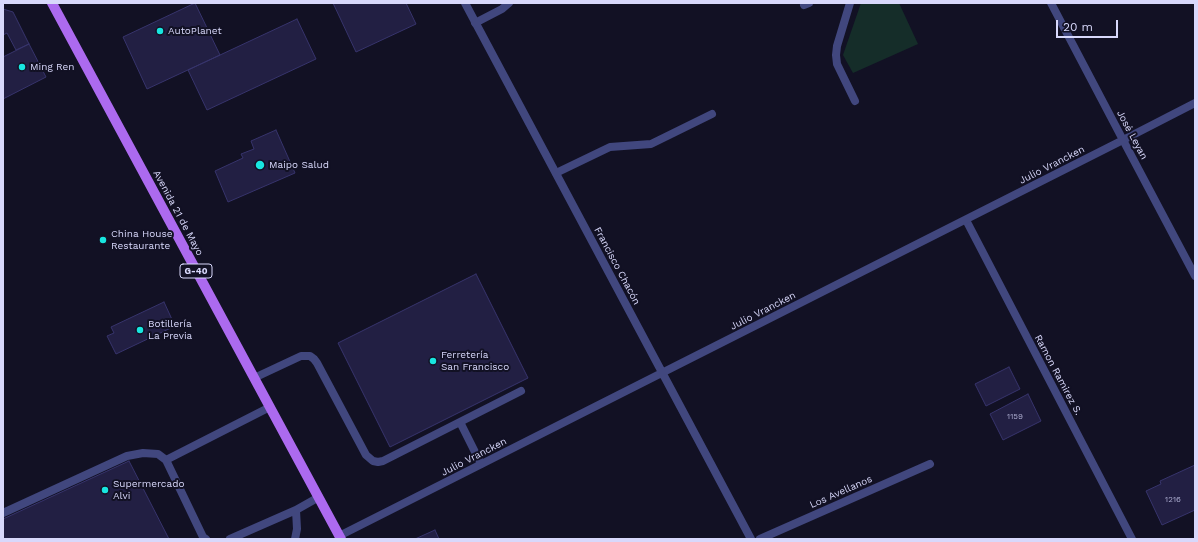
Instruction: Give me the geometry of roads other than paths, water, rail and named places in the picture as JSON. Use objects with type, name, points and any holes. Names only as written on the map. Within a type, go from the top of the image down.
[{"type":"main road","name":"Avenida 21 de Mayo","points":[[52,3],[340,537]]},
{"type":"street","name":"Francisco Chacón","points":[[465,3],[751,539]]},
{"type":"street","points":[[475,23],[502,9],[509,3]]},
{"type":"street","points":[[850,3],[837,46],[836,55],[837,64],[855,101]]},
{"type":"street","name":"José Leyan","points":[[1052,3],[1195,276]]},
{"type":"street","name":"Julio Vrancken","points":[[340,537],[662,372],[966,220],[1195,103]]},
{"type":"street","points":[[556,173],[610,147],[651,144],[712,114]]},
{"type":"street","name":"Ramon Ramirez S.","points":[[966,220],[1132,539]]},
{"type":"street","points":[[254,378],[301,356],[310,356],[318,363],[366,455],[373,461],[383,461],[521,391]]},
{"type":"street","points":[[166,460],[270,407]]},
{"type":"street","points":[[460,422],[481,464]]},
{"type":"street","points":[[3,513],[127,456],[143,453],[158,454],[166,460],[203,537],[206,539]]},
{"type":"street","name":"Los Avellanos","points":[[760,539],[930,464]]},
{"type":"street","points":[[230,539],[296,510],[319,497]]},
{"type":"street","points":[[295,539],[297,529],[296,510]]},
{"type":"place","name":"AutoPlanet","points":[[160,31]]},
{"type":"place","name":"Ming Ren","points":[[22,67]]},
{"type":"place","name":"Maipo Salud","points":[[260,165]]},
{"type":"place","name":"China House Restaurante","points":[[103,240]]},
{"type":"place","name":"Botillería La Previa","points":[[140,330]]},
{"type":"place","name":"Ferretería San Francisco","points":[[433,361]]},
{"type":"place","name":"Supermercado Alvi","points":[[105,490]]}]
